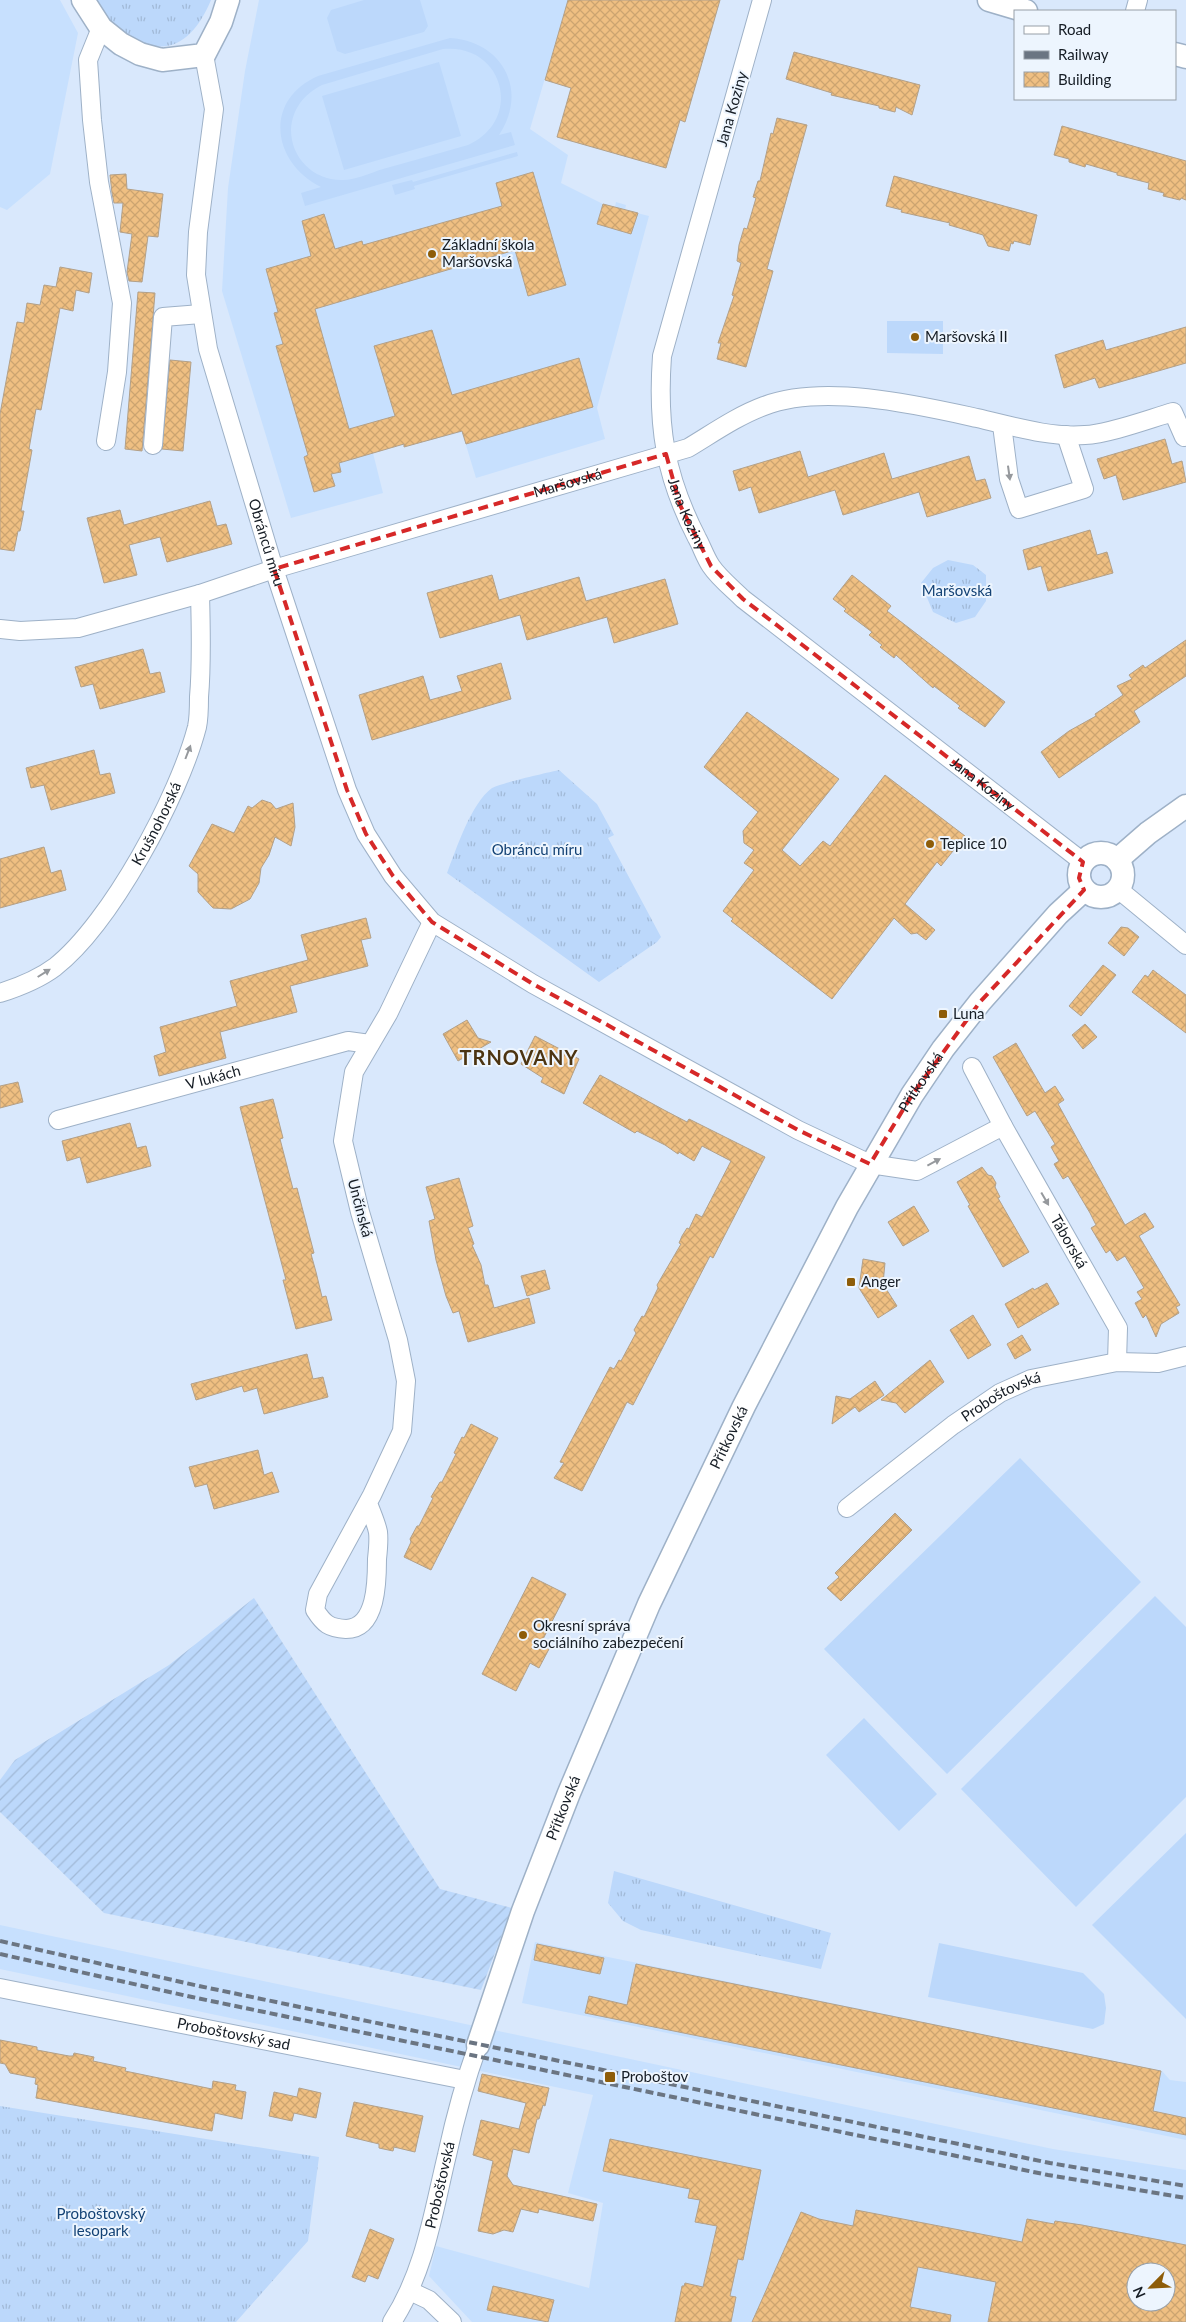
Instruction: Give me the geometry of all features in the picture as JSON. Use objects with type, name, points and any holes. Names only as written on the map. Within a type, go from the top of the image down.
[{"type":"street","points":[[83,0],[101,28],[121,44],[140,54],[162,60],[204,55],[221,22],[228,0]]},
{"type":"street","name":"Jana Koziny","points":[[762,0],[662,356],[660,396],[666,454],[680,505],[711,566],[743,599],[1083,862]]},
{"type":"street","points":[[989,0],[1023,10]]},
{"type":"street","points":[[101,28],[88,60],[92,120],[99,182],[122,303],[117,372],[106,441]]},
{"type":"street","name":"Obránců míru","points":[[204,55],[214,109],[198,232],[196,275],[208,349],[274,569],[347,790],[366,834],[393,876],[432,922],[533,984],[798,1130],[870,1164]]},
{"type":"street","points":[[153,445],[163,317],[201,314]]},
{"type":"street","name":"Maršovská","points":[[274,569],[688,448],[733,421],[766,405],[807,397],[857,398],[911,404],[1002,425],[1066,435],[1087,435],[1173,412],[1184,436]]},
{"type":"street","points":[[1002,425],[1009,479],[1019,509],[1084,489],[1066,435]]},
{"type":"street","points":[[0,629],[20,631],[78,628],[200,594],[274,569]]},
{"type":"street","name":"Krušnohorská","points":[[0,993],[33,980],[66,957],[102,916],[138,860],[174,790],[197,726],[201,657],[200,594]]},
{"type":"street","points":[[1117,860],[1148,833],[1186,806]]},
{"type":"street","points":[[1102,853],[1117,860],[1123,874],[1118,889],[1107,897],[1098,898],[1084,890],[1079,878],[1083,862],[1093,854],[1102,853]]},
{"type":"street","points":[[1118,889],[1186,944]]},
{"type":"street","name":"Přítkovská","points":[[478,2045],[523,1911],[574,1780],[670,1556],[748,1398],[870,1164],[912,1094],[943,1049],[980,1002],[1058,914],[1084,890]]},
{"type":"street","name":"Unčínská","points":[[368,1503],[378,1533],[376,1584],[371,1609],[363,1622],[349,1629],[331,1628],[322,1622],[315,1610],[318,1594],[368,1503],[402,1431],[406,1380],[398,1340],[360,1212],[343,1141],[354,1072],[388,1014],[432,922]]},
{"type":"street","name":"V lukách","points":[[58,1120],[348,1041],[370,1044]]},
{"type":"street","name":"Táborská","points":[[972,1066],[1003,1126],[1118,1328],[1117,1362]]},
{"type":"street","points":[[870,1164],[917,1171],[1003,1126]]},
{"type":"street","name":"Proboštovská","points":[[847,1508],[953,1425],[1000,1394],[1031,1379],[1117,1362],[1158,1363],[1186,1356]]},
{"type":"street","name":"Proboštovský sad","points":[[0,1988],[466,2080]]},
{"type":"street","name":"Proboštovská","points":[[392,2322],[410,2291],[432,2226],[466,2080],[478,2045]]},
{"type":"street","points":[[410,2291],[429,2300],[452,2322]]},
{"type":"highlighted area","points":[[666,454],[680,505],[711,566],[743,599],[1083,862],[1079,878],[1084,890],[980,1002],[912,1095],[870,1164],[798,1130],[533,984],[432,922],[393,876],[366,834],[347,790],[274,569]]},
{"type":"shaded area","points":[[0,0],[60,0],[78,33],[50,174],[7,210],[0,207]]},
{"type":"shaded area","name":"Základní škola Maršovská","points":[[259,0],[568,0],[530,129],[568,155],[561,183],[603,204],[615,207],[616,202],[626,205],[625,210],[649,216],[597,408],[605,439],[476,478],[462,432],[404,447],[403,444],[373,453],[383,493],[291,518],[222,291],[228,188],[245,71]]},
{"type":"shaded area","points":[[0,1925],[1053,2149],[1186,2170],[1186,2322],[472,2322],[429,2276],[436,2246],[589,2288],[603,2203],[568,2193],[593,2095],[0,1969]]},
{"type":"shaded area","points":[[535,1942],[1162,2071],[1170,2080],[1186,2082],[1186,2140],[522,2003]]},
{"type":"green space","points":[[94,0],[211,0],[205,14],[189,35],[179,42],[168,46],[156,46],[143,43],[129,35],[105,15]]},
{"type":"green space","points":[[364,0],[420,0],[428,26],[424,32],[345,54],[337,51],[327,18],[331,10]]},
{"type":"green space","points":[[450,38],[468,41],[484,48],[496,58],[505,71],[510,85],[511,101],[508,118],[499,135],[511,132],[515,145],[305,206],[301,193],[321,187],[305,176],[292,163],[284,148],[280,132],[282,115],[288,100],[300,87],[318,76]],"holes":[[[443,49],[464,50],[481,58],[492,70],[499,85],[501,102],[496,119],[486,133],[468,145],[348,180],[323,177],[314,172],[306,166],[295,150],[291,130],[294,115],[300,103],[322,85]]]},
{"type":"green space","points":[[439,62],[461,136],[344,170],[322,96]]},
{"type":"green space","points":[[517,152],[518,156],[414,186],[415,189],[395,195],[392,185],[412,180],[413,182]]},
{"type":"green space","name":"Maršovská II","points":[[887,321],[943,321],[943,354],[887,353]]},
{"type":"green space","name":"Maršovská","points":[[948,560],[973,565],[986,575],[986,601],[975,617],[956,623],[933,612],[921,583],[933,568]]},
{"type":"green space","name":"Obránců míru","points":[[559,770],[597,804],[614,835],[608,838],[661,937],[657,942],[599,982],[447,873],[471,815],[484,795],[497,786]]},
{"type":"green space","points":[[1020,1458],[1141,1582],[947,1774],[824,1649]]},
{"type":"green space","points":[[1155,1596],[1186,1627],[1186,1797],[1076,1907],[961,1789]]},
{"type":"green space","points":[[254,1598],[440,1889],[512,1908],[481,1990],[104,1913],[0,1812],[0,1780],[15,1760],[169,1665]]},
{"type":"green space","points":[[864,1718],[937,1794],[899,1831],[826,1755]]},
{"type":"green space","points":[[1186,1833],[1186,2019],[1092,1925]]},
{"type":"green space","points":[[614,1871],[831,1933],[821,1969],[641,1930],[623,1921],[608,1903]]},
{"type":"green space","points":[[939,1943],[1083,1973],[1104,1994],[1106,2008],[1104,2024],[1093,2029],[928,1997]]},
{"type":"green space","name":"Proboštovský lesopark","points":[[0,2106],[319,2157],[308,2241],[236,2322],[0,2322]]},
{"type":"building","points":[[568,0],[720,0],[685,122],[680,120],[666,168],[557,137],[571,88],[545,80]]},
{"type":"building","points":[[794,52],[920,85],[912,115],[896,107],[895,112],[879,108],[879,106],[831,95],[832,93],[786,79]]},
{"type":"building","points":[[777,118],[807,125],[767,269],[773,271],[746,367],[717,359],[721,343],[718,343],[734,296],[732,295],[741,263],[737,261],[739,245],[744,228],[747,229],[756,198],[753,197],[758,181],[760,181],[771,133],[773,134]]},
{"type":"building","points":[[1062,126],[1186,161],[1186,200],[1163,196],[1164,193],[1148,189],[1149,183],[1117,175],[1117,173],[1086,164],[1085,167],[1069,162],[1069,159],[1054,155]]},
{"type":"building","points":[[533,172],[566,285],[528,296],[515,250],[315,309],[349,429],[395,416],[374,346],[432,330],[452,395],[579,358],[593,407],[466,444],[462,431],[404,447],[404,444],[339,463],[341,472],[331,474],[335,486],[314,492],[304,457],[308,455],[276,346],[283,344],[274,313],[278,312],[266,269],[311,256],[302,221],[324,214],[335,249],[362,241],[363,245],[502,206],[496,183]]},
{"type":"building","points":[[126,174],[127,189],[163,194],[158,237],[148,236],[142,282],[129,281],[127,272],[132,234],[120,232],[123,203],[114,203],[112,193],[110,175]]},
{"type":"building","points":[[894,176],[1037,215],[1030,245],[1014,241],[1013,244],[1011,243],[1009,251],[988,246],[983,235],[949,225],[950,223],[901,212],[902,210],[886,206]]},
{"type":"building","points":[[603,204],[638,213],[631,234],[597,224]]},
{"type":"building","points":[[60,267],[92,273],[89,293],[76,290],[73,311],[60,308],[41,410],[36,409],[29,449],[32,450],[21,511],[24,511],[20,531],[18,531],[14,551],[0,549],[0,414],[17,322],[24,323],[27,303],[40,305],[44,285],[56,287]]},
{"type":"building","points":[[138,292],[155,293],[142,451],[125,449]]},
{"type":"building","points":[[1186,327],[1186,363],[1099,388],[1095,378],[1064,388],[1055,355],[1103,340],[1106,350]]},
{"type":"building","points":[[170,360],[191,362],[183,451],[162,449]]},
{"type":"building","points":[[1165,439],[1172,464],[1182,461],[1186,482],[1123,500],[1116,475],[1104,479],[1097,459]]},
{"type":"building","points":[[800,451],[808,477],[884,453],[892,479],[969,456],[976,481],[985,479],[991,498],[927,517],[919,492],[843,515],[835,490],[759,513],[751,487],[739,491],[733,471]]},
{"type":"building","points":[[210,501],[217,526],[226,524],[232,544],[167,562],[160,537],[129,545],[137,575],[104,583],[87,518],[120,510],[124,525]]},
{"type":"building","points":[[1090,530],[1097,555],[1107,552],[1113,573],[1048,591],[1041,566],[1028,570],[1023,550]]},
{"type":"building","points":[[492,575],[499,600],[579,577],[586,601],[665,579],[678,624],[614,643],[607,617],[527,640],[520,615],[440,638],[427,593]]},
{"type":"building","points":[[852,575],[891,606],[887,611],[1005,702],[985,727],[958,708],[960,706],[934,686],[933,688],[896,655],[894,658],[880,647],[882,645],[869,635],[872,632],[844,611],[846,609],[833,599]]},
{"type":"building","points":[[1186,640],[1186,676],[1134,711],[1140,722],[1059,778],[1041,752],[1069,731],[1096,716],[1095,714],[1123,695],[1117,686],[1132,679],[1129,675],[1143,665],[1145,668]]},
{"type":"building","points":[[143,649],[150,674],[160,672],[165,692],[100,709],[93,684],[81,687],[75,667]]},
{"type":"building","points":[[501,663],[511,699],[372,740],[359,695],[423,676],[430,700],[462,691],[457,676]]},
{"type":"building","points":[[747,712],[839,779],[782,850],[800,866],[823,841],[830,846],[885,775],[965,836],[941,866],[937,862],[905,904],[935,930],[926,940],[917,933],[911,934],[894,918],[832,999],[731,921],[733,919],[723,911],[754,870],[744,863],[754,850],[744,843],[743,831],[758,812],[704,767]]},
{"type":"building","points":[[94,750],[100,775],[110,773],[115,793],[51,810],[44,785],[31,788],[26,768]]},
{"type":"building","points":[[262,800],[271,803],[276,809],[293,803],[295,827],[291,846],[275,837],[269,855],[261,868],[259,883],[250,899],[231,909],[213,908],[198,892],[198,874],[189,866],[212,824],[234,833],[248,806],[252,808]]},
{"type":"building","points":[[44,847],[51,873],[61,870],[66,890],[0,908],[0,859]]},
{"type":"building","points":[[366,918],[371,938],[361,940],[368,966],[290,986],[297,1012],[220,1032],[226,1058],[159,1076],[154,1056],[166,1052],[160,1027],[237,1006],[230,981],[308,960],[301,935]]},
{"type":"building","points":[[1121,927],[1128,928],[1139,937],[1124,956],[1108,943]]},
{"type":"building","points":[[1103,965],[1116,975],[1081,1016],[1069,1006]]},
{"type":"building","points":[[1153,970],[1186,995],[1186,1033],[1132,992],[1145,975],[1148,977]]},
{"type":"building","points":[[467,1020],[478,1038],[491,1042],[458,1061],[443,1034]]},
{"type":"building","points":[[1085,1024],[1097,1037],[1083,1049],[1072,1035]]},
{"type":"building","points":[[535,1036],[579,1059],[564,1094],[541,1082],[543,1078],[521,1064]]},
{"type":"building","points":[[1016,1043],[1045,1093],[1055,1086],[1064,1100],[1058,1104],[1125,1225],[1145,1213],[1154,1227],[1139,1236],[1180,1305],[1176,1307],[1179,1313],[1161,1324],[1156,1337],[1146,1315],[1143,1318],[1135,1303],[1142,1299],[1137,1292],[1144,1288],[1125,1256],[1117,1261],[1110,1250],[1106,1253],[1091,1228],[1096,1225],[1090,1213],[1068,1176],[1063,1179],[1054,1164],[1059,1161],[1051,1147],[1055,1144],[1035,1111],[1027,1116],[993,1057]]},
{"type":"building","points":[[600,1075],[687,1122],[689,1119],[765,1157],[713,1258],[710,1256],[633,1405],[627,1402],[582,1491],[554,1478],[564,1463],[560,1462],[610,1367],[614,1369],[619,1360],[621,1361],[636,1333],[634,1330],[642,1316],[644,1317],[658,1288],[657,1285],[681,1244],[679,1243],[682,1236],[687,1228],[689,1229],[696,1214],[702,1217],[731,1161],[702,1146],[694,1161],[637,1131],[635,1133],[583,1103]]},
{"type":"building","points":[[18,1082],[23,1102],[0,1108],[0,1086]]},
{"type":"building","points":[[273,1099],[283,1138],[280,1139],[293,1189],[297,1188],[314,1253],[311,1254],[322,1297],[326,1296],[332,1320],[296,1329],[283,1280],[286,1280],[240,1107]]},
{"type":"building","points":[[130,1123],[137,1148],[146,1146],[151,1166],[87,1183],[80,1157],[67,1161],[62,1141]]},
{"type":"building","points":[[982,1167],[988,1175],[992,1176],[996,1183],[995,1187],[1000,1197],[998,1198],[1029,1252],[1003,1267],[968,1206],[970,1205],[957,1182]]},
{"type":"building","points":[[459,1178],[473,1226],[468,1228],[474,1244],[472,1245],[481,1265],[485,1285],[488,1285],[494,1308],[529,1298],[535,1323],[468,1342],[459,1311],[453,1313],[446,1296],[436,1260],[429,1221],[435,1219],[426,1187]]},
{"type":"building","points":[[914,1206],[929,1231],[903,1246],[888,1222]]},
{"type":"building","points":[[863,1259],[885,1263],[883,1284],[897,1306],[878,1318],[859,1288]]},
{"type":"building","points":[[545,1270],[550,1289],[527,1296],[521,1276]]},
{"type":"building","points":[[1047,1283],[1059,1304],[1018,1328],[1005,1304],[1033,1288],[1034,1290]]},
{"type":"building","points":[[973,1315],[991,1345],[968,1359],[950,1330]]},
{"type":"building","points":[[1022,1335],[1031,1350],[1015,1359],[1007,1344]]},
{"type":"building","points":[[307,1354],[313,1379],[323,1377],[328,1397],[264,1414],[257,1388],[244,1392],[242,1386],[196,1400],[191,1384]]},
{"type":"building","points":[[930,1360],[944,1382],[905,1413],[896,1403],[881,1400]]},
{"type":"building","points":[[875,1381],[884,1395],[859,1412],[855,1407],[832,1424],[836,1396],[850,1399]]},
{"type":"building","points":[[471,1424],[498,1438],[431,1570],[404,1557],[411,1542],[410,1539],[433,1498],[431,1497],[440,1482],[442,1482],[462,1437],[464,1438]]},
{"type":"building","points":[[258,1450],[264,1475],[272,1472],[279,1492],[214,1509],[207,1484],[195,1487],[189,1467]]},
{"type":"building","points":[[895,1513],[912,1530],[841,1601],[827,1588],[839,1577],[835,1573]]},
{"type":"building","name":"Okresní správa sociálního zabezpečení","points":[[532,1577],[566,1594],[540,1645],[549,1649],[539,1668],[530,1663],[516,1691],[482,1674]]},
{"type":"building","points":[[537,1944],[604,1958],[600,1974],[534,1960]]},
{"type":"building","points":[[636,1964],[1161,2071],[1153,2111],[1186,2118],[1186,2135],[585,2013],[589,1996],[627,2005]]},
{"type":"building","points":[[0,2040],[37,2047],[37,2050],[69,2056],[73,2056],[74,2053],[94,2057],[93,2061],[126,2068],[125,2071],[212,2089],[213,2081],[236,2085],[235,2090],[246,2092],[242,2119],[215,2113],[212,2131],[36,2098],[38,2085],[35,2084],[36,2078],[10,2073],[5,2064],[0,2063]]},
{"type":"building","points":[[482,2074],[549,2088],[545,2106],[543,2105],[539,2119],[537,2119],[529,2153],[513,2149],[507,2176],[513,2185],[597,2204],[593,2221],[539,2209],[538,2213],[521,2209],[513,2232],[504,2230],[493,2234],[478,2231],[493,2161],[473,2155],[481,2120],[519,2129],[526,2103],[478,2091]]},
{"type":"building","points":[[299,2088],[321,2093],[316,2118],[294,2113],[292,2121],[269,2116],[274,2092],[297,2097]]},
{"type":"building","points":[[354,2102],[423,2116],[415,2152],[394,2147],[393,2151],[379,2148],[379,2144],[346,2136]]},
{"type":"building","points":[[610,2139],[761,2170],[743,2260],[738,2259],[730,2296],[736,2297],[731,2322],[675,2322],[682,2286],[685,2283],[703,2287],[717,2226],[695,2222],[700,2200],[688,2198],[690,2189],[603,2171]]},
{"type":"building","points":[[856,2210],[1022,2242],[1027,2219],[1054,2224],[1055,2221],[1082,2225],[1186,2245],[1186,2322],[988,2322],[996,2282],[918,2267],[910,2307],[951,2315],[950,2322],[752,2322],[801,2212],[819,2219],[853,2226]]},
{"type":"building","points":[[370,2229],[394,2239],[378,2279],[368,2275],[365,2282],[352,2277]]},
{"type":"building","points":[[493,2286],[554,2300],[548,2322],[487,2310]]},
{"type":"railway","points":[[0,1941],[199,1986],[1050,2163],[1186,2186]]},
{"type":"railway","points":[[0,1954],[192,1997],[1048,2175],[1186,2198]]},
{"type":"place","name":"Základní škola Maršovská","points":[[432,254]]},
{"type":"place","name":"Maršovská II","points":[[915,337]]},
{"type":"place","name":"Teplice 10","points":[[930,844]]},
{"type":"place","name":"Luna","points":[[943,1014]]},
{"type":"place","name":"Anger","points":[[851,1282]]},
{"type":"place","name":"Okresní správa sociálního zabezpečení","points":[[523,1635]]},
{"type":"place","name":"Proboštov","points":[[610,2077]]},
{"type":"district","name":"TRNOVANY","points":[[519,1058]]}]
